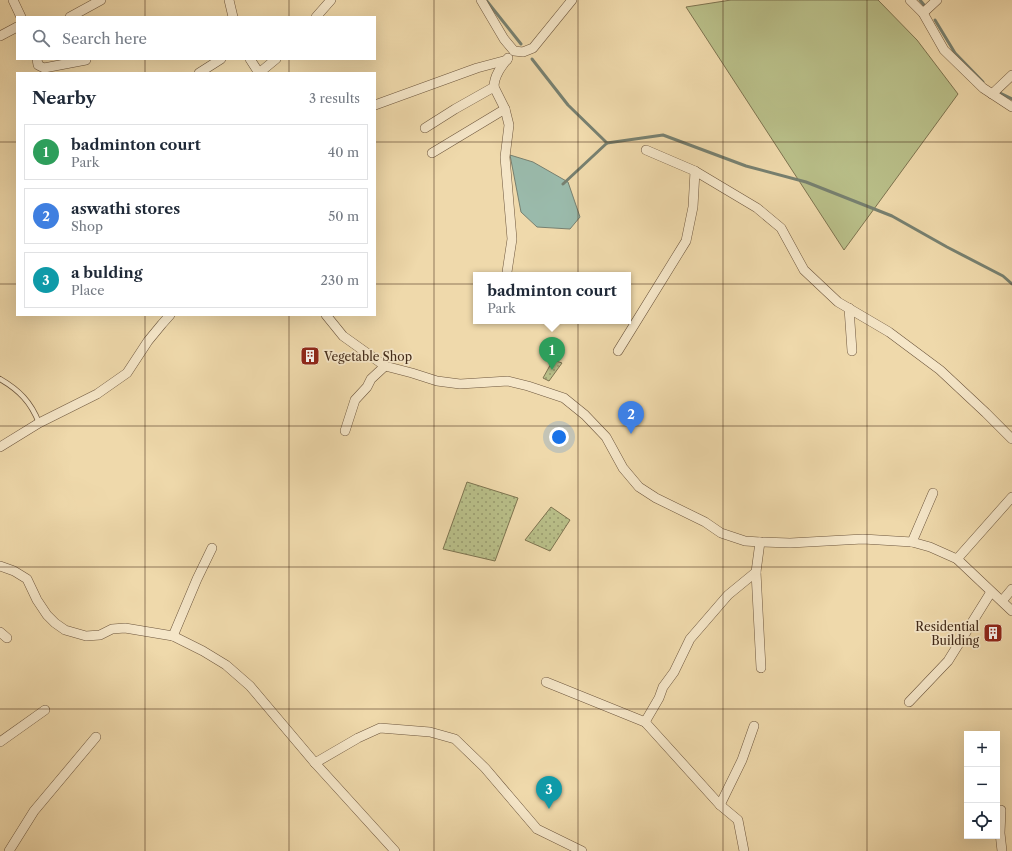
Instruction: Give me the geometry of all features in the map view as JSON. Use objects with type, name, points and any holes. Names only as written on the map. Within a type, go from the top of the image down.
[{"type":"street","points":[[13,0],[21,16]]},
{"type":"street","points":[[72,16],[101,0]]},
{"type":"street","points":[[228,0],[233,16]]},
{"type":"street","points":[[317,16],[330,0]]},
{"type":"street","points":[[481,0],[504,39],[514,51],[523,52],[533,48],[572,0]]},
{"type":"street","points":[[910,0],[923,13],[944,50],[978,83],[1012,107]]},
{"type":"street","points":[[923,13],[937,0]]},
{"type":"street","points":[[0,36],[16,28]]},
{"type":"street","points":[[507,272],[512,239],[505,157],[509,125],[505,109],[494,87],[494,82],[497,74],[514,51]]},
{"type":"street","points":[[37,60],[38,66],[44,68],[86,60]]},
{"type":"street","points":[[201,72],[219,60]]},
{"type":"street","points":[[251,60],[258,72]]},
{"type":"street","points":[[260,72],[275,60]]},
{"type":"street","points":[[376,105],[477,68],[507,60]]},
{"type":"street","points":[[992,94],[1012,75]]},
{"type":"street","points":[[425,128],[494,87]]},
{"type":"street","points":[[432,153],[505,109]]},
{"type":"street","points":[[646,150],[695,172],[757,208],[781,228],[804,270],[838,302],[889,332],[940,370],[1012,439]]},
{"type":"street","points":[[618,351],[686,241],[693,207],[695,172]]},
{"type":"street","points":[[849,308],[852,351]]},
{"type":"street","points":[[0,447],[39,423],[97,394],[127,373],[148,341],[169,316]]},
{"type":"street","points":[[327,316],[343,336],[385,366],[437,381],[460,384],[508,382],[528,386],[564,398],[585,415],[606,437],[623,468],[639,487],[656,498],[705,522],[722,533],[745,541],[760,542],[863,539],[912,542],[930,547],[957,559],[1012,611]]},
{"type":"street","points":[[345,431],[356,400],[367,387],[371,379],[385,366]]},
{"type":"street","points":[[912,542],[933,493]]},
{"type":"street","points":[[957,559],[1012,497]]},
{"type":"street","points":[[760,542],[756,572],[761,668]]},
{"type":"street","points":[[173,636],[197,578],[212,548]]},
{"type":"street","points":[[0,566],[14,571],[27,579],[37,600],[47,615],[65,630],[86,636],[100,635],[112,629],[125,628],[173,636],[203,651],[226,665],[244,680],[315,764],[395,851]]},
{"type":"street","points":[[645,722],[659,698],[663,687],[674,672],[690,639],[728,595],[756,572]]},
{"type":"street","points":[[1002,600],[1012,589]]},
{"type":"street","points":[[909,702],[948,661],[991,592]]},
{"type":"street","points":[[546,682],[645,722],[720,805],[738,820],[744,851]]},
{"type":"street","points":[[0,742],[45,710]]},
{"type":"street","points":[[720,805],[742,760],[754,726]]},
{"type":"street","points":[[315,764],[358,738],[380,728],[430,732],[455,739],[485,768],[537,829],[582,851]]},
{"type":"street","points":[[8,851],[34,811],[96,737]]},
{"type":"street","points":[[1001,810],[1000,833],[1002,851]]},
{"type":"lane","points":[[0,379],[20,393],[29,404],[39,423]]},
{"type":"green space","points":[[731,0],[878,0],[917,40],[958,94],[844,250],[686,7]]},
{"type":"green space","points":[[553,360],[562,363],[549,381],[543,378]]},
{"type":"green space","points":[[467,482],[518,498],[495,561],[443,549]]},
{"type":"green space","points":[[551,507],[570,520],[550,551],[525,540]]},
{"type":"shaded area","points":[[510,155],[533,162],[568,182],[580,217],[570,229],[537,227],[521,212]]},
{"type":"waterway","points":[[486,0],[521,44]]},
{"type":"waterway","points":[[920,0],[924,5]]},
{"type":"waterway","points":[[935,20],[955,53],[983,82]]},
{"type":"waterway","points":[[532,59],[568,105],[607,143]]},
{"type":"waterway","points":[[1000,93],[1012,99]]},
{"type":"waterway","points":[[563,184],[607,143],[663,135],[746,166],[806,182],[892,216],[1003,276],[1012,284]]},
{"type":"place","name":"Vegetable Shop","points":[[310,356]]},
{"type":"place","name":"badminton court","points":[[552,370]]},
{"type":"place","name":"aswathi stores","points":[[631,434]]},
{"type":"place","name":"Residential Building","points":[[993,633]]},
{"type":"place","name":"a bulding","points":[[549,809]]}]
